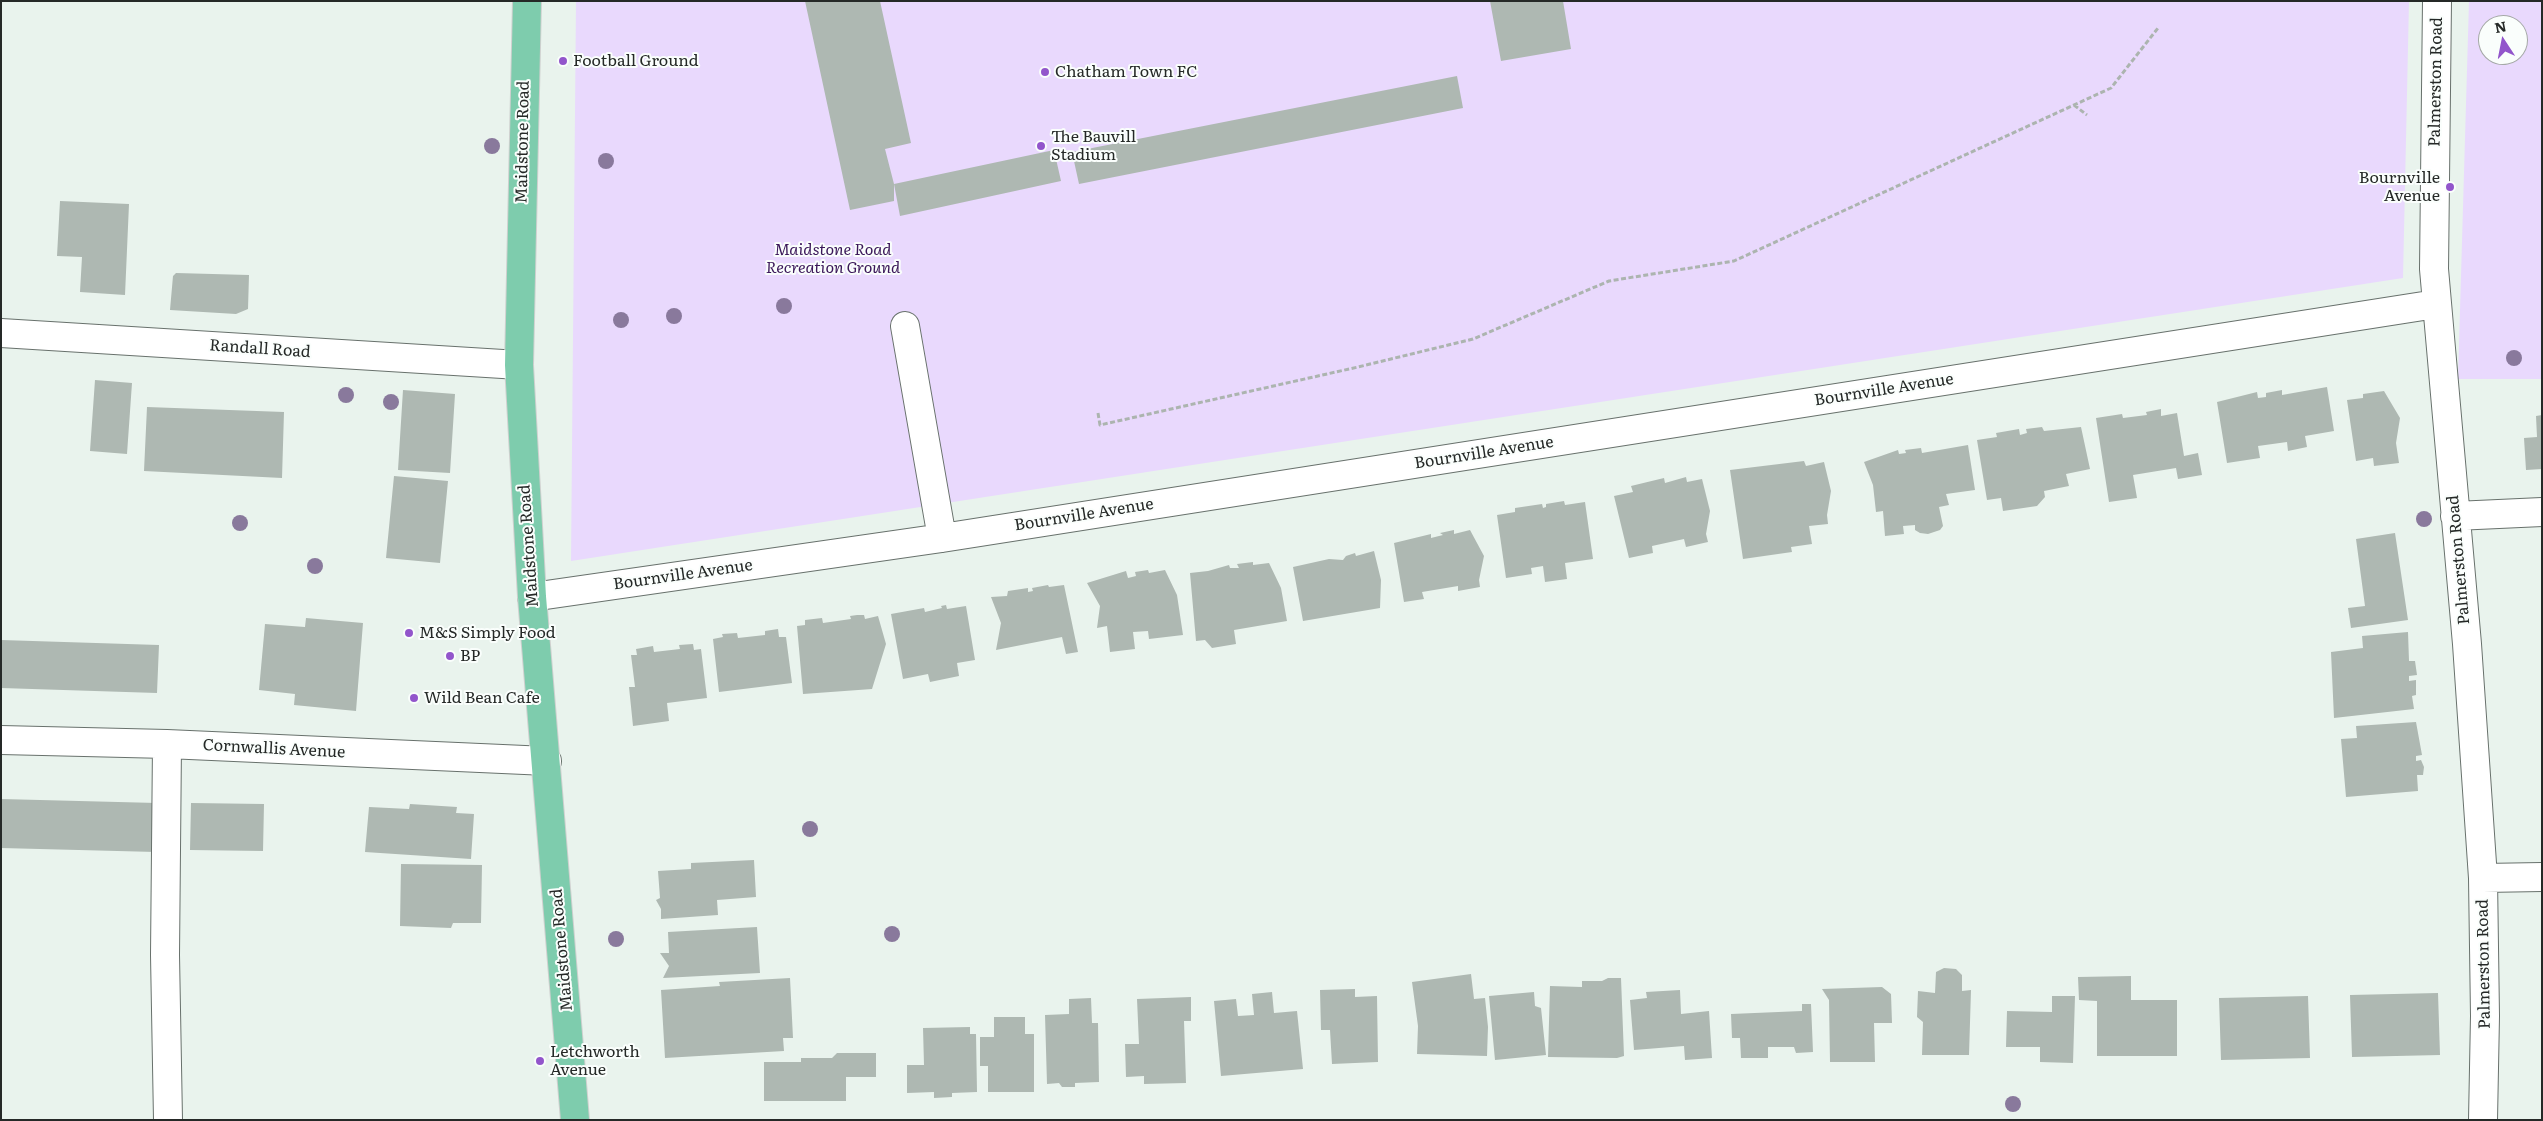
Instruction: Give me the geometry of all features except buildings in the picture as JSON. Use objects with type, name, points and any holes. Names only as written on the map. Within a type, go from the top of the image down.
[{"type":"main road","name":"Maidstone Road","points":[[527,1],[519,365],[532,598],[547,761],[575,1120]]},
{"type":"street","name":"Palmerston Road","points":[[2437,1],[2434,270],[2467,644],[2483,878],[2485,1016],[2483,1120]]},
{"type":"street","name":"Bournville Avenue","points":[[532,598],[942,538],[2436,304]]},
{"type":"street","points":[[905,326],[942,538]]},
{"type":"street","name":"Randall Road","points":[[1,333],[519,365]]},
{"type":"street","points":[[2455,516],[2542,512]]},
{"type":"street","name":"Cornwallis Avenue","points":[[1,740],[166,744],[547,761]]},
{"type":"street","points":[[166,744],[165,955],[168,1120]]},
{"type":"street","points":[[2483,878],[2542,877]]},
{"type":"path","points":[[1098,413],[1100,425],[1358,368],[1473,339],[1609,281],[1734,262],[2111,88],[2158,28]]},
{"type":"path","points":[[2074,105],[2087,115]]},
{"type":"green space","name":"Maidstone Road Recreation Ground","points":[[576,1],[2409,1],[2403,278],[571,561]]},
{"type":"green space","points":[[2469,1],[2542,1],[2542,379],[2458,379]]},
{"type":"place","name":"Football Ground","points":[[563,61]]},
{"type":"place","name":"Chatham Town FC","points":[[1045,72]]},
{"type":"place","name":"The Bauvill Stadium","points":[[1041,146]]},
{"type":"place","name":"Bournville Avenue","points":[[2450,187]]},
{"type":"place","name":"M&S Simply Food","points":[[409,633]]},
{"type":"place","name":"BP","points":[[450,656]]},
{"type":"place","name":"Wild Bean Cafe","points":[[414,698]]},
{"type":"place","name":"Letchworth Avenue","points":[[540,1061]]}]
